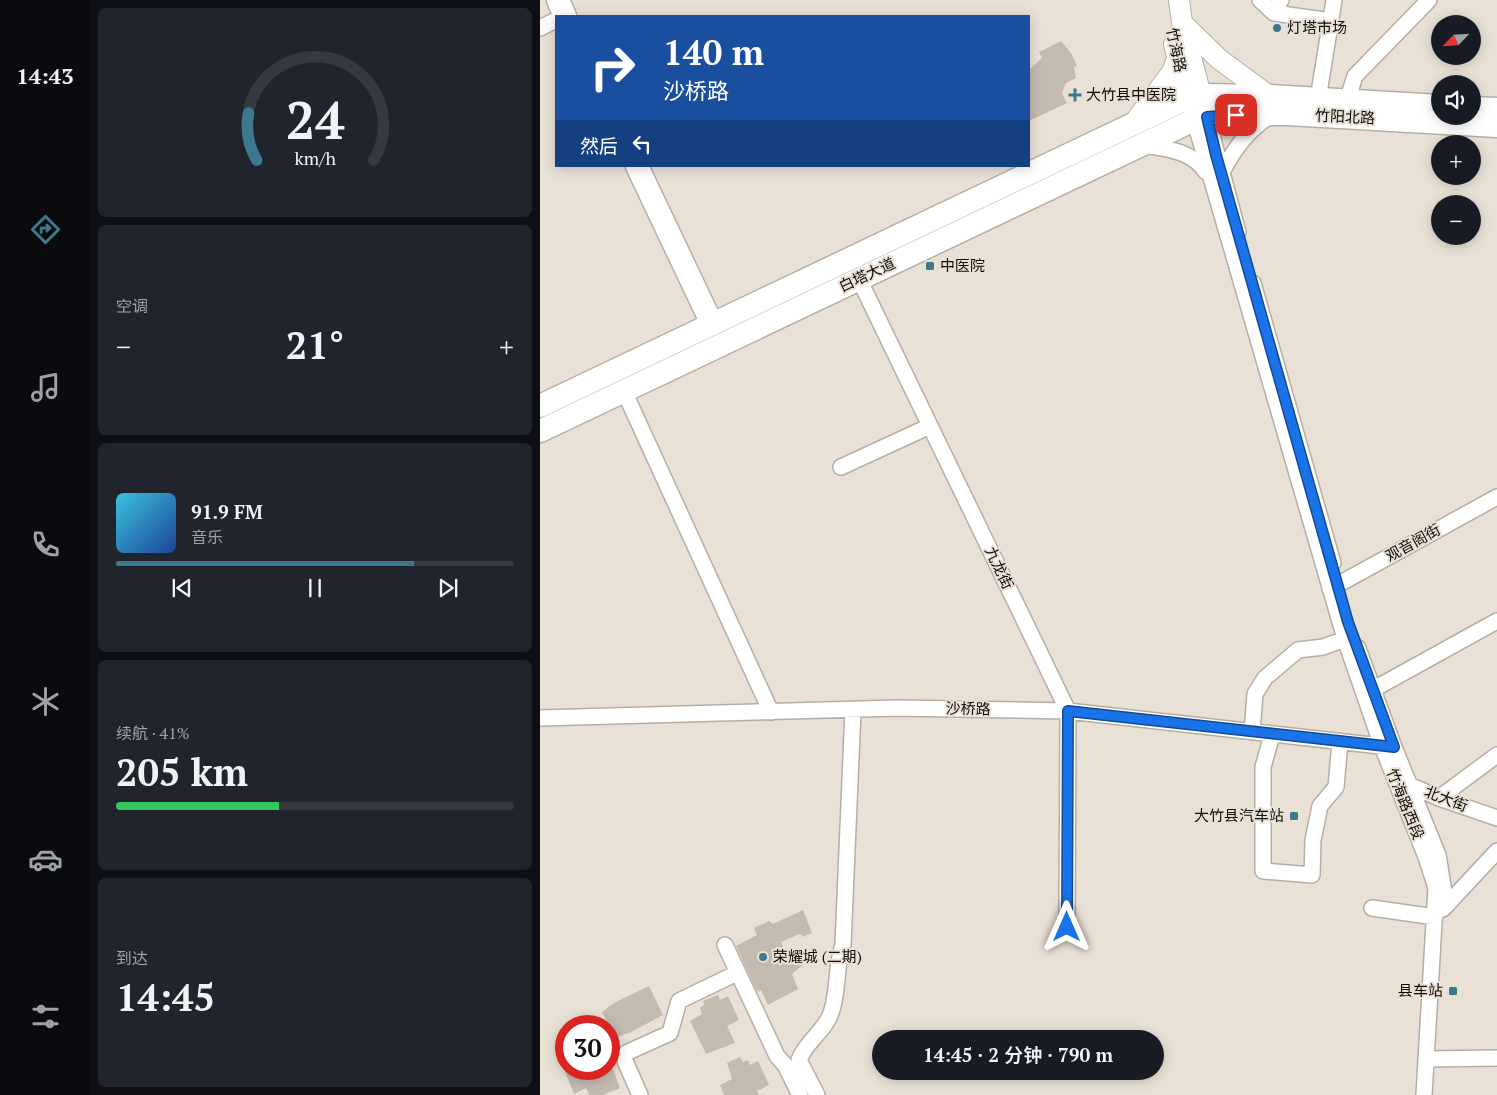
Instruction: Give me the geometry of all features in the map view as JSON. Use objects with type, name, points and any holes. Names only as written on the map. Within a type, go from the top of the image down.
[{"type":"highway","name":"竹阳北路","points":[[1198,107],[1272,105],[1318,99],[1431,106]]},
{"type":"highway","name":"竹阳北路","points":[[1272,105],[1497,126]]},
{"type":"highway","name":"白塔大道","points":[[540,406],[1133,124],[1198,107]]},
{"type":"highway","name":"白塔大道","points":[[540,431],[1141,145],[1198,107]]},
{"type":"highway","points":[[1481,108],[1497,109]]},
{"type":"highway","points":[[637,167],[718,321]]},
{"type":"highway","points":[[652,167],[718,321]]},
{"type":"main road","name":"竹海路","points":[[1168,0],[1171,32],[1177,59],[1198,107]]},
{"type":"main road","name":"竹海路","points":[[1179,0],[1198,107]]},
{"type":"main road","points":[[1182,22],[1219,59],[1272,105]]},
{"type":"main road","points":[[1133,124],[1172,72],[1177,59]]},
{"type":"street","points":[[1260,0],[1331,22]]},
{"type":"street","points":[[1318,99],[1334,0]]},
{"type":"street","points":[[1348,101],[1355,76],[1429,0]]},
{"type":"street","points":[[540,28],[555,19]]},
{"type":"street","points":[[1141,145],[1186,154],[1199,161],[1216,176],[1246,135],[1272,105]]},
{"type":"street","name":"竹海路西段","points":[[1198,107],[1216,176],[1334,586],[1345,639],[1388,747],[1409,785],[1438,856],[1444,882],[1439,913],[1432,1095]]},
{"type":"street","name":"九龙街","points":[[859,279],[1068,711]]},
{"type":"street","points":[[624,391],[771,712]]},
{"type":"street","points":[[841,467],[930,426]]},
{"type":"street","name":"观音阁街","points":[[1334,586],[1497,497]]},
{"type":"street","name":"竹海路西段","points":[[1334,586],[1374,689],[1395,778],[1436,888],[1439,913]]},
{"type":"street","points":[[1374,689],[1497,621]]},
{"type":"street","points":[[1252,732],[1255,694],[1265,678],[1298,650],[1323,647],[1345,639]]},
{"type":"street","name":"沙桥路","points":[[540,718],[897,708],[1068,711],[1388,747]]},
{"type":"street","points":[[817,1095],[799,1060],[809,1041],[827,1022],[835,1001],[838,959],[843,945],[853,710]]},
{"type":"street","points":[[1067,927],[1068,711]]},
{"type":"street","points":[[1272,735],[1263,767],[1263,871],[1312,875],[1313,840],[1320,806],[1336,787],[1340,742]]},
{"type":"street","points":[[1439,798],[1497,755]]},
{"type":"street","name":"北大街","points":[[1395,778],[1439,798],[1497,818]]},
{"type":"street","points":[[1372,908],[1439,913],[1497,851]]},
{"type":"street","points":[[725,945],[777,1056],[785,1065],[800,1095]]},
{"type":"street","points":[[640,1095],[624,1062],[626,1053],[670,1033],[680,1001],[738,973]]},
{"type":"street","points":[[1432,1058],[1497,1058]]},
{"type":"street","name":"竹海路西段","points":[[1424,1095],[1432,1058]]},
{"type":"building","name":"大竹县中医院","points":[[1061,41],[1071,53],[1077,66],[1074,67],[1076,78],[1066,83],[1062,93],[1067,103],[1030,121],[1030,69],[1042,58],[1039,52]]},
{"type":"building","name":"荣耀城 (二期)","points":[[803,910],[812,933],[802,937],[801,934],[797,935],[781,942],[788,957],[798,953],[804,964],[792,974],[798,989],[768,1005],[761,990],[758,992],[755,987],[736,946],[757,935],[754,928],[769,921],[773,924]]},
{"type":"building","points":[[649,986],[663,1015],[620,1036],[620,1015],[604,1015],[602,1012],[614,1003]]},
{"type":"building","points":[[718,995],[720,1000],[728,996],[739,1020],[727,1026],[735,1043],[706,1054],[690,1021],[702,1014],[700,1008],[704,1005],[703,1001]]},
{"type":"building","points":[[740,1057],[743,1062],[748,1060],[750,1065],[758,1061],[769,1085],[757,1091],[759,1095],[724,1095],[720,1085],[732,1079],[727,1063]]},
{"type":"building","points":[[568,1080],[617,1080],[620,1088],[603,1095],[589,1095],[586,1088],[574,1094]]},
{"type":"place","name":"灯塔市场","points":[[1277,28]]},
{"type":"place","name":"大竹县中医院","points":[[1075,95]]},
{"type":"place","name":"中医院","points":[[930,266]]},
{"type":"place","name":"大竹县汽车站","points":[[1294,816]]},
{"type":"place","name":"荣耀城 (二期)","points":[[763,957]]},
{"type":"place","name":"县车站","points":[[1453,991]]},
{"type":"route","points":[[1067,927],[1068,711],[1394,747],[1348,622],[1297,435],[1216,155],[1207,117],[1236,115]]}]
